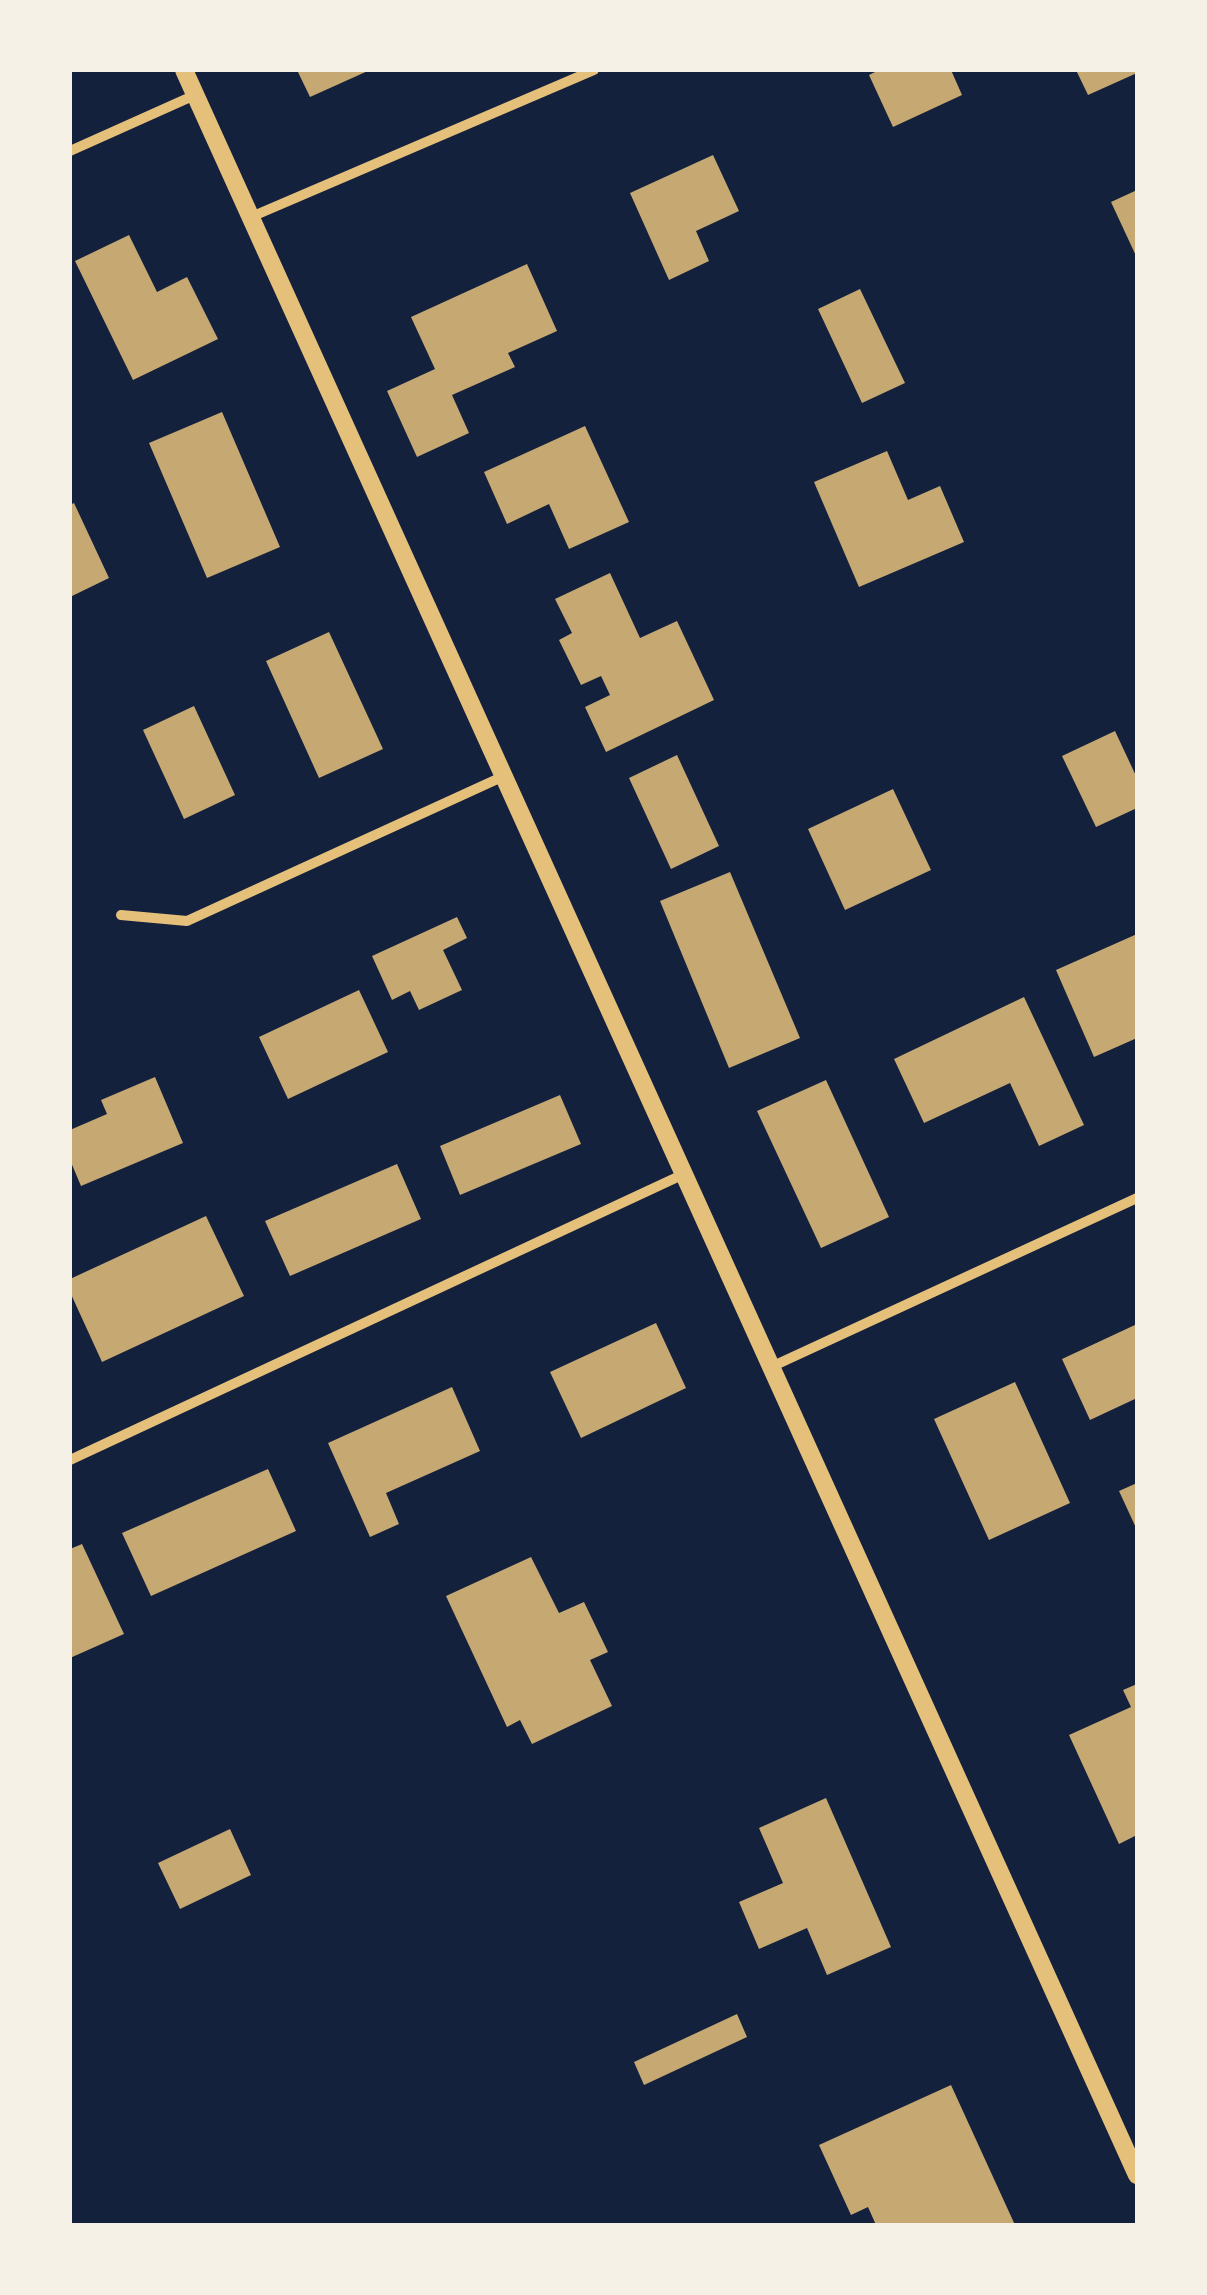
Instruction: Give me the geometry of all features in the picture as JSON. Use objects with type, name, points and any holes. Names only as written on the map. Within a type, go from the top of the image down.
[{"type":"street","points":[[184,70],[1137,2175]]},
{"type":"street","points":[[251,216],[337,184],[594,70]]},
{"type":"street","points":[[70,151],[196,94]]},
{"type":"street","points":[[120,915],[187,920],[504,776]]},
{"type":"street","points":[[70,1460],[684,1174]]},
{"type":"street","points":[[771,1366],[1137,1198]]},
{"type":"building","points":[[297,70],[370,70],[310,97]]},
{"type":"building","points":[[879,70],[951,70],[962,95],[893,127],[869,75]]},
{"type":"building","points":[[1076,70],[1137,70],[1137,73],[1088,95]]},
{"type":"building","points":[[713,155],[739,211],[696,231],[709,261],[669,280],[630,193]]},
{"type":"building","points":[[1137,190],[1137,258],[1111,202]]},
{"type":"building","points":[[129,235],[157,292],[187,277],[218,339],[133,380],[75,261]]},
{"type":"building","points":[[527,264],[557,331],[508,353],[515,367],[452,395],[469,433],[417,457],[387,391],[435,369],[411,317]]},
{"type":"building","points":[[860,289],[905,383],[862,403],[818,309]]},
{"type":"building","points":[[222,412],[280,547],[207,578],[149,443]]},
{"type":"building","points":[[585,426],[629,522],[569,549],[549,504],[507,524],[484,472]]},
{"type":"building","points":[[887,451],[908,500],[940,486],[964,542],[859,587],[814,482]]},
{"type":"building","points":[[74,503],[109,578],[70,597],[70,505]]},
{"type":"building","points":[[610,573],[640,638],[677,621],[714,700],[606,752],[585,707],[610,695],[601,676],[581,685],[559,640],[572,633],[555,599]]},
{"type":"building","points":[[329,632],[383,749],[319,778],[266,661]]},
{"type":"building","points":[[194,706],[235,795],[184,819],[143,730]]},
{"type":"building","points":[[1115,731],[1137,778],[1137,808],[1096,827],[1062,756]]},
{"type":"building","points":[[677,755],[719,846],[671,869],[629,778]]},
{"type":"building","points":[[893,789],[931,870],[845,910],[808,829]]},
{"type":"building","points":[[730,872],[800,1038],[729,1068],[660,901]]},
{"type":"building","points":[[457,917],[467,938],[443,950],[462,990],[419,1010],[410,991],[392,1000],[372,956]]},
{"type":"building","points":[[1137,934],[1137,1038],[1094,1057],[1056,970]]},
{"type":"building","points":[[359,990],[388,1052],[288,1099],[259,1037]]},
{"type":"building","points":[[1024,997],[1084,1125],[1039,1146],[1010,1083],[924,1123],[894,1059]]},
{"type":"building","points":[[155,1077],[183,1143],[81,1186],[70,1160],[70,1130],[107,1114],[101,1100]]},
{"type":"building","points":[[826,1080],[889,1217],[821,1248],[757,1111]]},
{"type":"building","points":[[560,1095],[581,1144],[460,1195],[440,1146]]},
{"type":"building","points":[[397,1164],[421,1219],[290,1276],[265,1221]]},
{"type":"building","points":[[206,1216],[244,1296],[102,1362],[70,1292],[70,1279]]},
{"type":"building","points":[[656,1323],[686,1388],[581,1438],[550,1372]]},
{"type":"building","points":[[1137,1324],[1137,1398],[1090,1420],[1062,1359]]},
{"type":"building","points":[[1015,1382],[1070,1503],[989,1540],[934,1419]]},
{"type":"building","points":[[452,1387],[480,1451],[386,1493],[399,1524],[370,1537],[328,1443]]},
{"type":"building","points":[[268,1469],[296,1531],[151,1596],[122,1533]]},
{"type":"building","points":[[1137,1483],[1137,1530],[1119,1491]]},
{"type":"building","points":[[82,1544],[124,1634],[70,1658],[70,1549]]},
{"type":"building","points":[[531,1557],[559,1613],[584,1602],[608,1652],[590,1660],[612,1706],[532,1744],[520,1720],[507,1727],[446,1596]]},
{"type":"building","points":[[1137,1684],[1137,1835],[1119,1844],[1069,1735],[1131,1707],[1123,1690]]},
{"type":"building","points":[[826,1798],[891,1947],[827,1975],[807,1928],[759,1949],[739,1902],[783,1883],[759,1828]]},
{"type":"building","points":[[230,1829],[251,1875],[180,1909],[158,1863]]},
{"type":"building","points":[[737,2014],[747,2037],[644,2085],[634,2062]]},
{"type":"building","points":[[951,2085],[1015,2225],[876,2225],[868,2207],[851,2215],[819,2145]]}]
